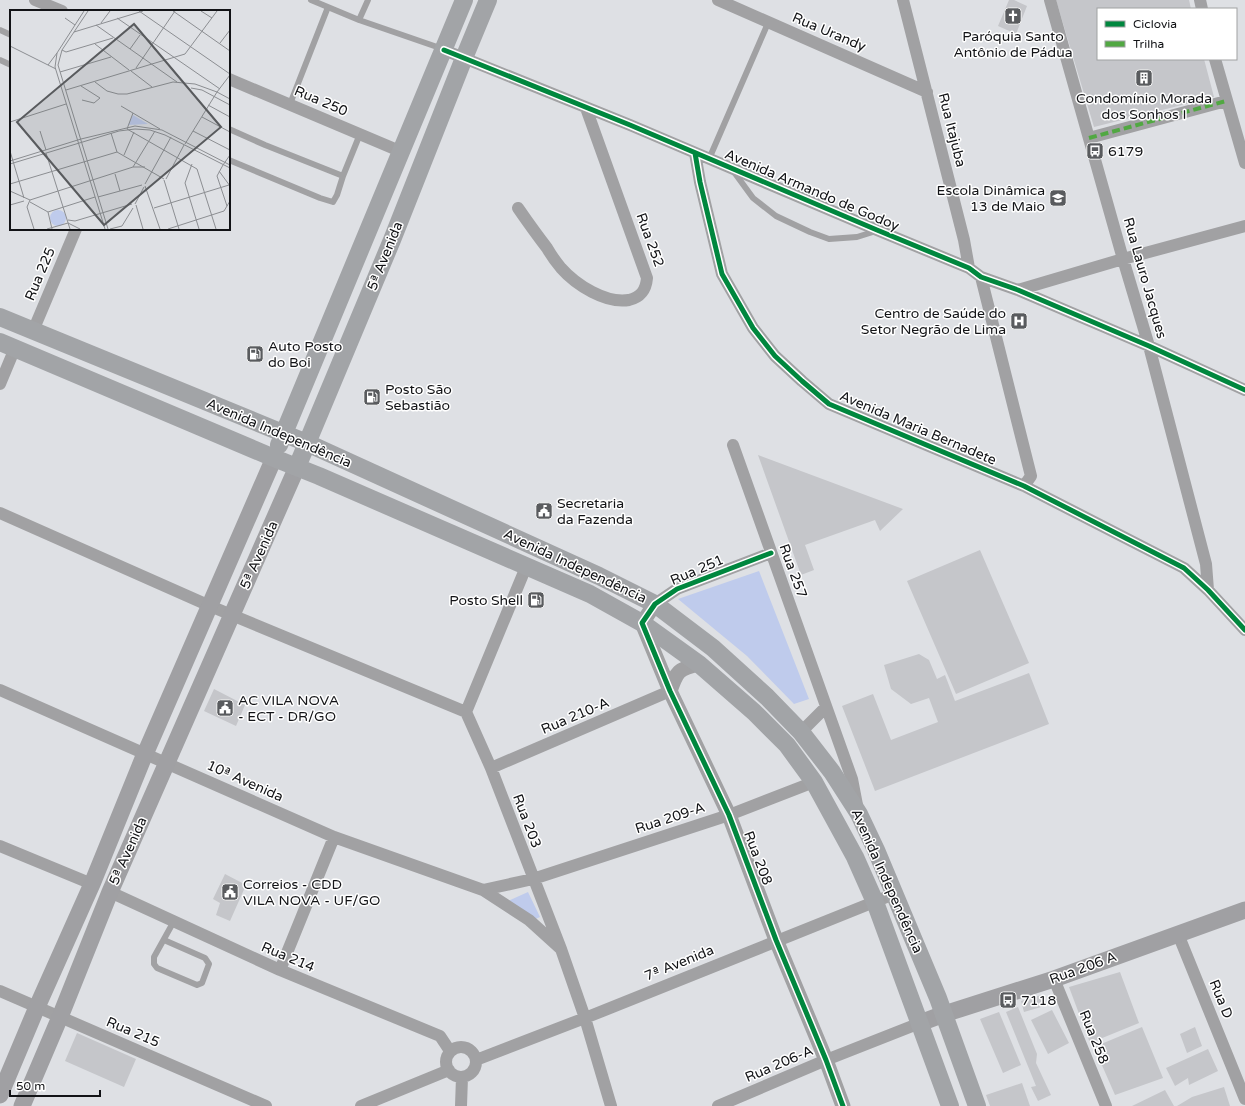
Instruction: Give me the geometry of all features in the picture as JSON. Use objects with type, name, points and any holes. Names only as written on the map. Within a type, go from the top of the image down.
[{"type":"main road","name":"5ª Avenida","points":[[0,1095],[274,458],[464,0]]},
{"type":"main road","name":"5ª Avenida","points":[[22,1106],[60,1017],[110,892],[307,444],[392,240],[488,0]]},
{"type":"main road","name":"Avenida Independência","points":[[0,317],[284,434],[599,576],[655,604],[714,648],[767,697],[801,732],[832,772],[859,814],[876,850],[944,1014],[977,1106]]},
{"type":"main road","name":"Avenida Independência","points":[[8,345],[297,467],[590,594],[642,622],[699,664],[754,712],[787,745],[814,782],[855,858],[875,902],[950,1106]]},
{"type":"main road","points":[[109,842],[102,884],[110,892]]},
{"type":"main road","points":[[855,858],[876,850]]},
{"type":"main road","name":"Rua 206 A","points":[[920,1023],[1054,979],[1245,910]]},
{"type":"street","points":[[35,0],[60,10]]},
{"type":"street","name":"Rua Urandy","points":[[718,0],[927,92]]},
{"type":"street","name":"Rua Itajuba","points":[[903,0],[964,240],[968,268]]},
{"type":"street","name":"Rua Lauro Jacques","points":[[1050,0],[1149,346],[1206,564],[1208,590]]},
{"type":"street","name":"Avenida Armando de Godoy","points":[[444,50],[695,152],[968,268],[981,277],[1018,290],[1149,346],[1245,390]]},
{"type":"street","points":[[1215,60],[1245,163]]},
{"type":"street","name":"Rua 250","points":[[230,79],[402,152]]},
{"type":"street","points":[[1089,138],[1226,101]]},
{"type":"street","name":"Rua 252","points":[[518,208],[561,268],[580,285],[602,296],[618,301],[630,299],[640,295],[646,287],[647,278],[586,108]]},
{"type":"street","name":"Avenida Maria Bernadete","points":[[695,152],[700,182],[722,274],[753,328],[775,356],[829,404],[1024,486],[1184,568],[1208,590],[1245,630]]},
{"type":"street","points":[[1018,290],[1123,259],[1245,226]]},
{"type":"street","name":"Rua 225","points":[[33,331],[76,230]]},
{"type":"street","points":[[981,277],[1031,476],[1024,486]]},
{"type":"street","points":[[0,384],[8,345]]},
{"type":"street","name":"Rua 257","points":[[733,445],[852,779],[859,814]]},
{"type":"street","points":[[0,513],[210,606],[466,712],[526,567]]},
{"type":"street","name":"Rua 251","points":[[642,622],[655,604],[676,589],[771,553]]},
{"type":"street","name":"Rua 208","points":[[642,622],[670,691],[729,815],[776,940],[826,1060],[843,1106]]},
{"type":"street","points":[[670,691],[676,675],[686,668],[699,664]]},
{"type":"street","name":"10ª Avenida","points":[[0,690],[334,838],[483,890],[529,920],[560,949]]},
{"type":"street","name":"Rua 210-A","points":[[491,768],[670,691]]},
{"type":"street","points":[[801,732],[826,707]]},
{"type":"street","name":"Rua 203","points":[[466,712],[491,768],[560,949],[585,1018],[608,1091],[611,1106]]},
{"type":"street","name":"Rua 209-A","points":[[533,879],[729,815],[814,782]]},
{"type":"street","points":[[280,970],[334,838]]},
{"type":"street","points":[[0,846],[92,884]]},
{"type":"street","points":[[483,890],[533,879]]},
{"type":"street","name":"Rua 214","points":[[110,892],[280,970],[440,1036],[450,1051]]},
{"type":"street","name":"7ª Avenida","points":[[476,1060],[894,894]]},
{"type":"street","name":"Rua D","points":[[1178,934],[1245,1099]]},
{"type":"street","name":"Rua 258","points":[[1054,979],[1106,1106]]},
{"type":"street","name":"Rua 215","points":[[0,991],[255,1103],[266,1106]]},
{"type":"street","name":"Rua 206-A","points":[[718,1106],[826,1060],[920,1023]]},
{"type":"street","points":[[459,1047],[468,1048],[472,1051],[476,1060],[476,1065],[471,1073],[462,1077],[457,1076],[446,1066],[446,1061],[450,1051],[459,1047]]},
{"type":"street","points":[[361,1106],[449,1070]]},
{"type":"street","points":[[461,1106],[462,1077]]},
{"type":"street","name":"Rua 203","points":[[608,1091],[618,1106]]},
{"type":"lane","points":[[311,0],[359,20],[444,50]]},
{"type":"lane","points":[[359,20],[368,0]]},
{"type":"lane","points":[[290,104],[328,7]]},
{"type":"lane","points":[[709,159],[768,22]]},
{"type":"lane","points":[[0,30],[10,35]]},
{"type":"lane","points":[[0,60],[10,65]]},
{"type":"lane","points":[[230,129],[343,176]]},
{"type":"lane","points":[[230,160],[333,202],[360,134]]},
{"type":"lane","points":[[732,169],[753,198],[776,216],[810,232],[829,239],[857,237],[877,230]]},
{"type":"lane","points":[[164,940],[205,958],[209,964],[202,983],[197,985],[157,968],[154,964],[154,957],[174,921]]},
{"type":"shaded area","points":[[759,571],[809,699],[794,704],[747,656],[678,599]]},
{"type":"shaded area","points":[[528,892],[540,917],[533,920],[508,901]]},
{"type":"building","name":"Paróquia Santo Antônio de Pádua","points":[[1009,0],[1014,0],[1027,6],[1016,34],[998,26]]},
{"type":"building","name":"Condomínio Morada dos Sonhos I","points":[[1056,0],[1189,0],[1191,8],[1097,8],[1097,60],[1204,60],[1214,97],[1094,127]]},
{"type":"building","points":[[758,455],[903,509],[880,531],[875,520],[805,545],[814,570],[801,575]]},
{"type":"building","points":[[980,550],[1029,663],[956,694],[907,581]]},
{"type":"building","points":[[919,654],[929,660],[937,679],[945,675],[955,701],[1029,673],[1049,724],[875,791],[842,706],[873,694],[891,740],[938,722],[929,698],[911,704],[891,689],[884,665]]},
{"type":"building","name":"AC VILA NOVA - ECT - DR/GO","points":[[214,689],[245,705],[236,726],[204,711]]},
{"type":"building","name":"Correios - CDD VILA NOVA - UF/GO","points":[[225,874],[246,885],[230,921],[216,915],[220,903],[213,899]]},
{"type":"building","points":[[1120,972],[1139,1023],[1090,1043],[1069,987]]},
{"type":"building","points":[[1041,995],[1048,1005],[1024,1012],[1021,1001]]},
{"type":"building","points":[[1018,1007],[1037,1054],[1036,1063],[1051,1095],[1038,1101],[1031,1087],[1036,1086],[1006,1012]]},
{"type":"building","points":[[1052,1010],[1069,1043],[1048,1054],[1031,1020]]},
{"type":"building","points":[[999,1012],[1021,1065],[1003,1073],[980,1019]]},
{"type":"building","points":[[1142,1027],[1163,1078],[1115,1095],[1094,1047]]},
{"type":"building","points":[[1195,1027],[1202,1046],[1187,1053],[1180,1034]]},
{"type":"building","points":[[77,1033],[136,1059],[124,1087],[65,1061]]},
{"type":"building","points":[[1208,1049],[1218,1071],[1189,1085],[1188,1078],[1175,1086],[1166,1068]]},
{"type":"building","points":[[1022,1083],[1030,1106],[990,1106],[986,1095]]},
{"type":"building","points":[[1224,1087],[1230,1106],[1177,1106],[1192,1097]]},
{"type":"building","points":[[1165,1090],[1174,1106],[1132,1106]]},
{"type":"marked path","points":[[1089,138],[1226,101]]},
{"type":"cycle path","points":[[444,50],[630,125],[969,268],[981,277],[1018,290],[1149,346],[1245,390]]},
{"type":"cycle path","points":[[695,153],[700,182],[722,274],[753,328],[775,356],[802,381],[829,404],[1024,486],[1184,568],[1208,590],[1245,630]]},
{"type":"cycle path","points":[[771,553],[677,589],[655,604],[642,623],[670,691],[729,815],[776,940],[826,1060],[843,1106]]},
{"type":"place","name":"Paróquia Santo Antônio de Pádua","points":[[1013,16]]},
{"type":"place","name":"Condomínio Morada dos Sonhos I","points":[[1144,78]]},
{"type":"place","name":"6179","points":[[1095,151]]},
{"type":"place","name":"Escola Dinâmica 13 de Maio","points":[[1058,198]]},
{"type":"place","name":"Centro de Saúde do Setor Negrão de Lima","points":[[1019,321]]},
{"type":"place","name":"Auto Posto do Boi","points":[[255,354]]},
{"type":"place","name":"Posto São Sebastião","points":[[372,397]]},
{"type":"place","name":"Secretaria da Fazenda","points":[[544,511]]},
{"type":"place","name":"Posto Shell","points":[[536,600]]},
{"type":"place","name":"AC VILA NOVA - ECT - DR/GO","points":[[225,708]]},
{"type":"place","name":"Correios - CDD VILA NOVA - UF/GO","points":[[230,892]]},
{"type":"place","name":"7118","points":[[1008,1000]]}]
